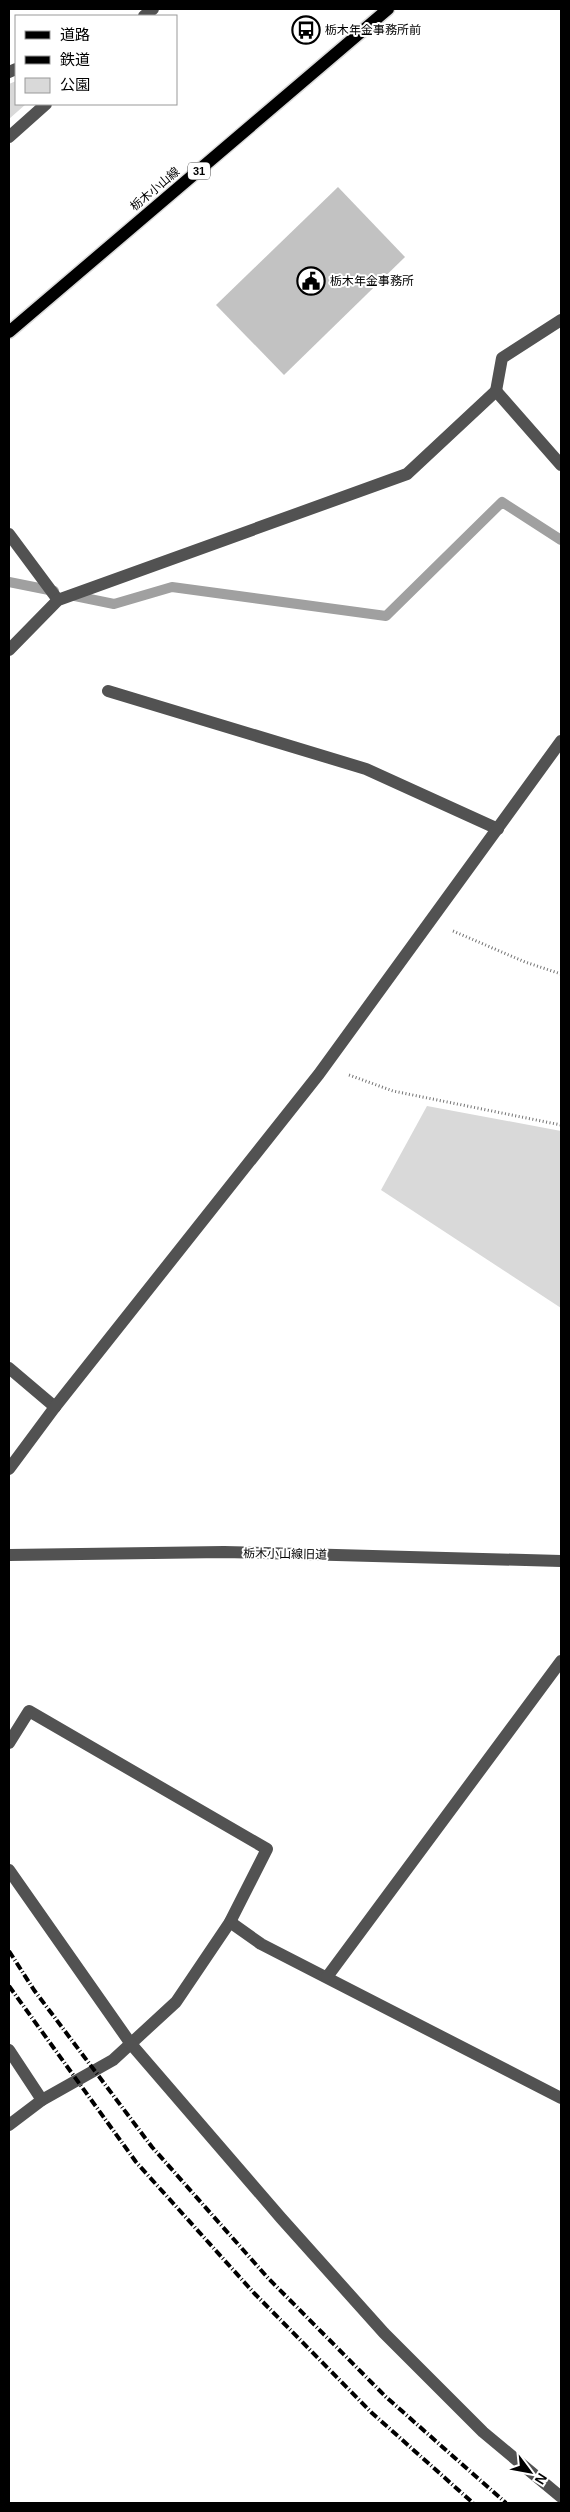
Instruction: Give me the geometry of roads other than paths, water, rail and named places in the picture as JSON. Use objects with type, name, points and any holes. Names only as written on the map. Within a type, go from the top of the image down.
[{"type":"main road","name":"栃木小山線","points":[[9,332],[388,9]]},
{"type":"street","points":[[9,137],[45,105]]},
{"type":"street","points":[[9,650],[58,600],[407,474],[496,392],[502,358],[561,320]]},
{"type":"street","points":[[496,392],[561,465]]},
{"type":"street","points":[[9,534],[58,600]]},
{"type":"street","points":[[108,691],[366,769],[498,829]]},
{"type":"street","points":[[9,1469],[55,1407],[319,1074],[561,741]]},
{"type":"street","points":[[9,1368],[55,1407]]},
{"type":"street","name":"栃木小山線旧道","points":[[9,1554],[224,1552],[561,1561]]},
{"type":"street","points":[[327,1977],[561,1661]]},
{"type":"street","points":[[9,1743],[29,1711],[267,1849],[230,1922],[176,2002],[113,2060],[42,2100],[9,2125]]},
{"type":"street","points":[[9,1870],[131,2044],[384,2333],[483,2432],[561,2497]]},
{"type":"street","points":[[230,1922],[261,1944],[561,2098]]},
{"type":"street","points":[[9,2050],[42,2100]]},
{"type":"waterway","points":[[70,595],[114,604],[172,587],[386,616],[502,502],[561,540]]},
{"type":"waterway","points":[[9,582],[54,591]]},
{"type":"railway","points":[[9,1951],[34,1990],[152,2147],[268,2278],[386,2397],[506,2503]]},
{"type":"railway","points":[[9,1986],[136,2162],[254,2293],[372,2413],[473,2503]]},
{"type":"place","name":"栃木年金事務所前","points":[[306,30]]},
{"type":"place","name":"栃木年金事務所","points":[[311,281]]}]
